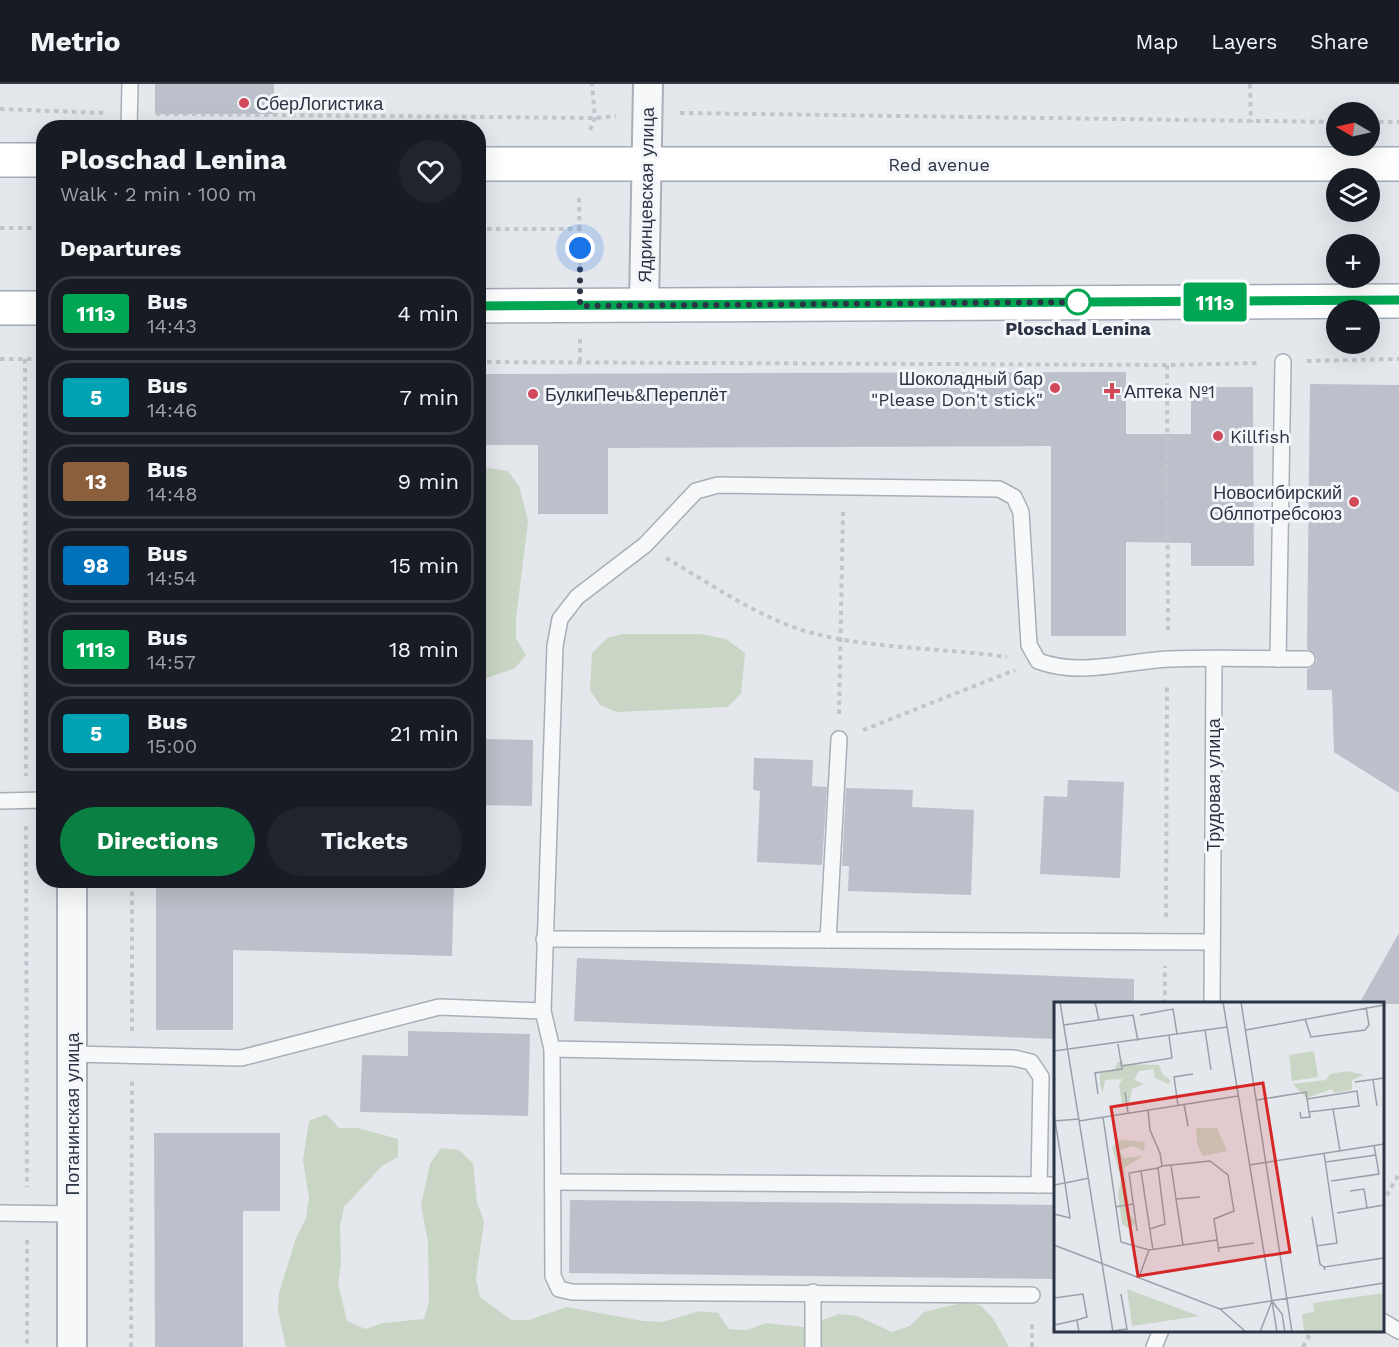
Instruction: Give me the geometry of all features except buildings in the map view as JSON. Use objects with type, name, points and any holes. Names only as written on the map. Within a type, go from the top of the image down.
[{"type":"main road","points":[[0,160],[36,160]]},
{"type":"main road","name":"Red avenue","points":[[486,164],[1399,164]]},
{"type":"main road","points":[[486,306],[1399,300]]},
{"type":"main road","points":[[0,308],[36,308]]},
{"type":"street","name":"Ядринцевская улица","points":[[644,305],[648,84]]},
{"type":"street","name":"Потанинская улица","points":[[72,888],[72,1347]]},
{"type":"lane","points":[[129,120],[130,84]]},
{"type":"lane","points":[[1278,659],[1283,362]]},
{"type":"lane","points":[[1032,1295],[572,1292],[559,1289],[554,1276],[552,1049],[543,1011],[555,646],[560,619],[577,597],[645,545],[696,491],[718,485],[999,489],[1014,497],[1021,512],[1029,645],[1038,661],[1052,666],[1106,669],[1168,659],[1307,659]]},
{"type":"lane","name":"Трудовая улица","points":[[1212,1002],[1214,659]]},
{"type":"lane","points":[[828,940],[839,739]]},
{"type":"lane","points":[[0,801],[36,801]]},
{"type":"lane","points":[[544,939],[1212,942]]},
{"type":"lane","points":[[72,1054],[241,1058],[439,1007],[543,1011]]},
{"type":"lane","points":[[552,1049],[1014,1058],[1031,1062],[1041,1077],[1039,1185]]},
{"type":"lane","points":[[554,1182],[1054,1185]]},
{"type":"lane","points":[[0,1213],[72,1214]]},
{"type":"lane","points":[[813,1292],[813,1347]]},
{"type":"lane","points":[[1384,1322],[1399,1331]]},
{"type":"lane","points":[[1154,1347],[1160,1332]]},
{"type":"path","points":[[580,362],[581,229],[577,165],[595,118],[592,84]]},
{"type":"path","points":[[1250,84],[1251,122]]},
{"type":"path","points":[[1380,122],[1399,122]]},
{"type":"path","points":[[0,228],[36,228]]},
{"type":"path","points":[[486,229],[581,229]]},
{"type":"path","points":[[0,359],[36,359]]},
{"type":"path","points":[[25,359],[27,1347]]},
{"type":"path","points":[[486,362],[1167,365],[1399,359]]},
{"type":"path","points":[[844,487],[839,639],[839,739],[1038,661]]},
{"type":"path","points":[[645,545],[754,610],[810,633],[839,639],[965,651],[1038,661]]},
{"type":"path","points":[[131,1347],[132,888]]},
{"type":"path","points":[[1384,1201],[1399,1174]]},
{"type":"path","points":[[1303,1347],[1311,1332]]},
{"type":"green space","points":[[486,469],[508,471],[519,486],[528,521],[516,619],[516,638],[526,655],[515,668],[486,678]]},
{"type":"green space","points":[[622,634],[700,634],[726,639],[745,653],[741,693],[728,707],[617,712],[600,705],[590,690],[592,653],[607,638]]},
{"type":"green space","points":[[326,1114],[339,1128],[358,1128],[398,1139],[398,1157],[382,1166],[344,1207],[340,1226],[341,1264],[338,1283],[347,1321],[365,1329],[383,1323],[424,1319],[429,1302],[428,1242],[421,1205],[430,1164],[441,1148],[459,1150],[473,1163],[477,1203],[484,1221],[476,1279],[480,1297],[511,1320],[529,1320],[567,1307],[643,1321],[662,1322],[700,1311],[718,1313],[729,1329],[747,1330],[766,1323],[803,1327],[839,1314],[857,1316],[892,1332],[910,1326],[924,1312],[962,1303],[980,1305],[993,1318],[1009,1347],[286,1347],[278,1311],[279,1293],[296,1238],[306,1218],[309,1198],[303,1160],[309,1121]]},
{"type":"bus line","name":"111э","points":[[486,306],[1399,300]]},
{"type":"place","name":"СберЛогистика","points":[[244,103]]},
{"type":"place","name":"Ploschad Lenina","points":[[1078,302]]},
{"type":"place","name":"Шоколадный бар \"Please Don't stick\"","points":[[1055,388]]},
{"type":"place","name":"Аптека №1","points":[[1112,391]]},
{"type":"place","name":"БулкиПечь&Переплёт","points":[[533,394]]},
{"type":"place","name":"Killfish","points":[[1218,436]]},
{"type":"place","name":"Новосибирский Облпотребсоюз","points":[[1354,502]]},
{"type":"route","points":[[580,248],[580,306],[1078,302]]}]
